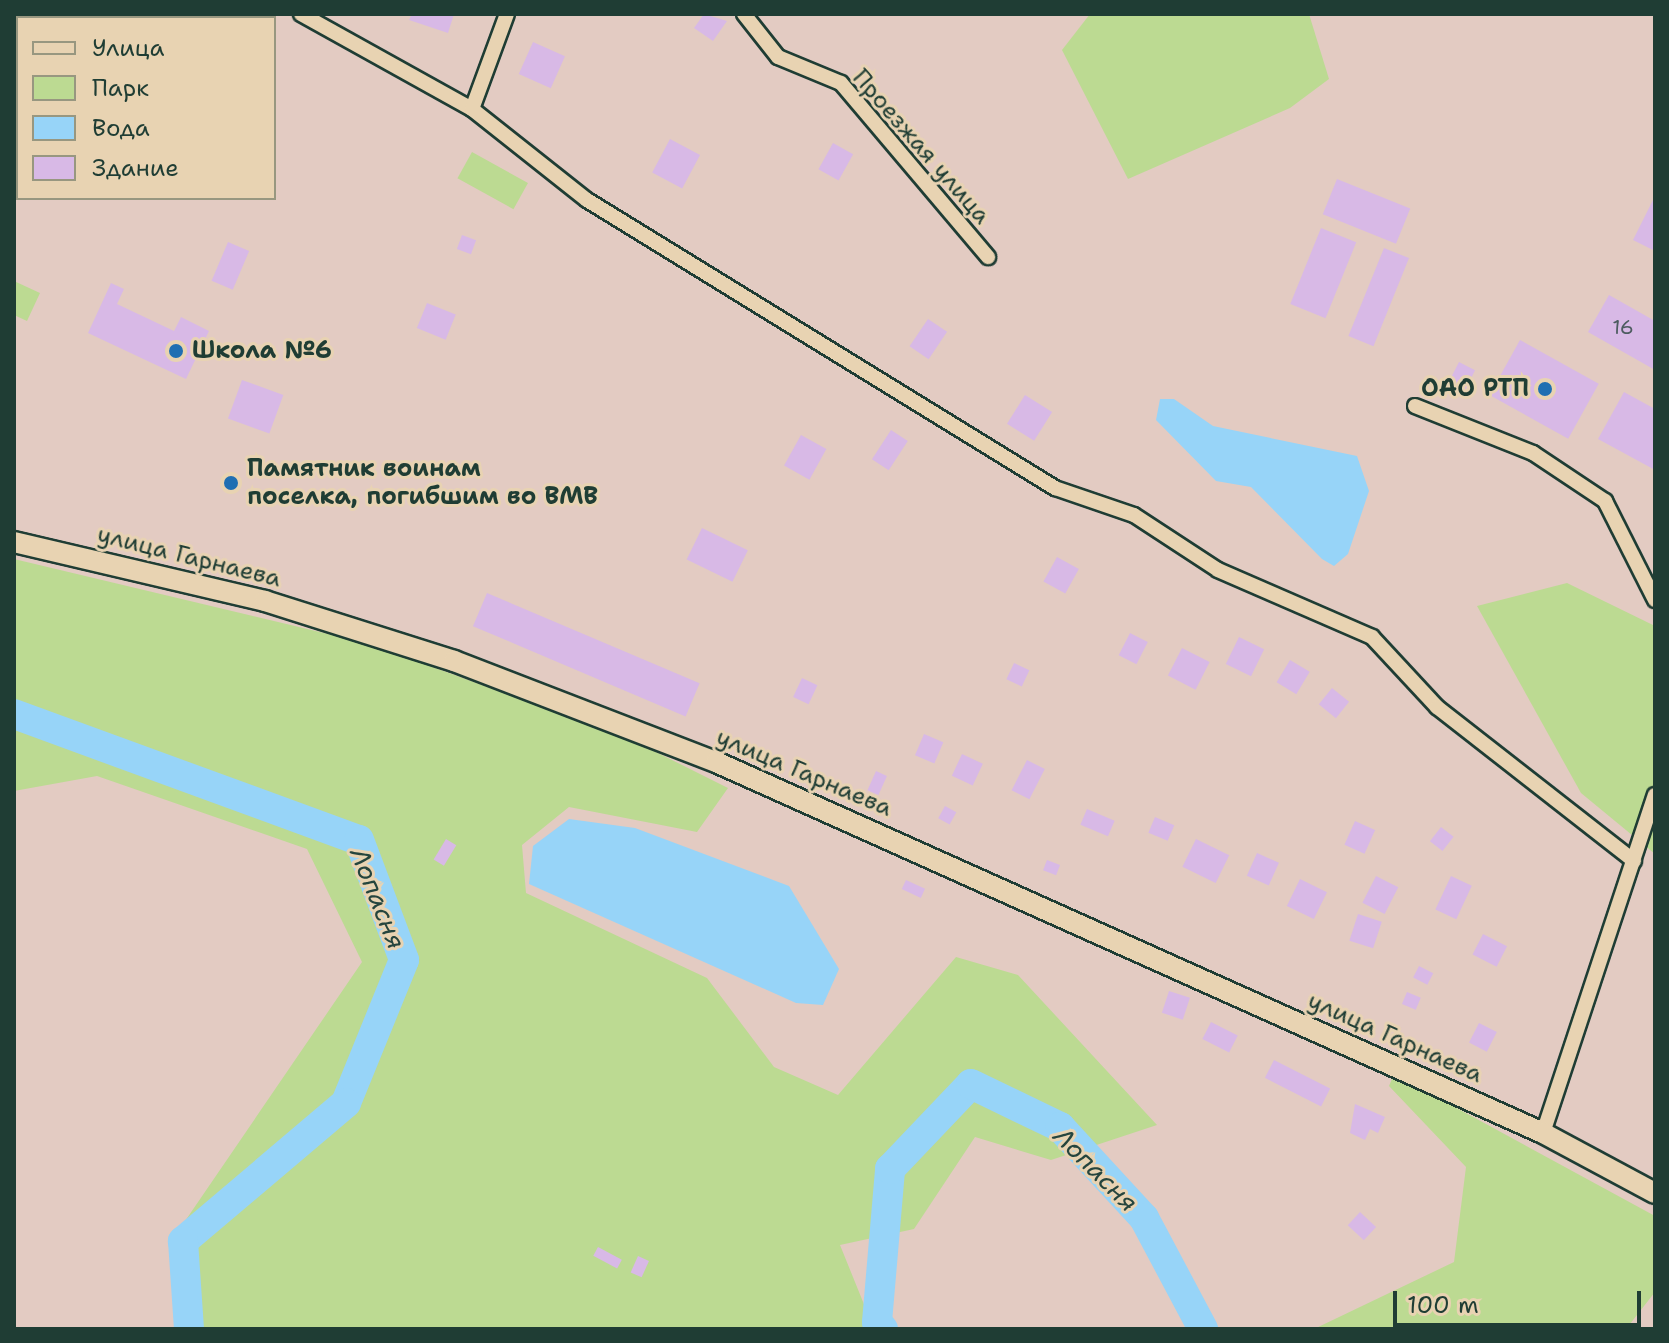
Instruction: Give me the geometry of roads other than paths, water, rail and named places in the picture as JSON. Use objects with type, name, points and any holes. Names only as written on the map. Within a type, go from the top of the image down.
[{"type":"street","points":[[301,14],[472,109],[587,200],[1055,488],[1134,515],[1218,570],[1372,637],[1437,707],[1634,861]]},
{"type":"street","points":[[472,109],[507,14]]},
{"type":"street","name":"Проезжая улица","points":[[744,14],[778,57],[841,83],[988,257]]},
{"type":"street","points":[[1415,406],[1533,453],[1605,501],[1655,600]]},
{"type":"street","name":"улица Гарнаева","points":[[14,542],[286,607],[454,661],[716,762],[1543,1133],[1655,1193]]},
{"type":"street","points":[[1543,1133],[1655,795]]},
{"type":"water","points":[[1160,399],[1174,399],[1213,426],[1357,456],[1369,491],[1348,554],[1334,566],[1322,559],[1251,487],[1216,481],[1156,420]]},
{"type":"water","points":[[569,819],[635,828],[789,886],[839,969],[823,1005],[796,1003],[529,884],[533,846]]},
{"type":"waterway","name":"Лопасня","points":[[14,714],[359,840],[404,960],[346,1103],[183,1241],[189,1329]]},
{"type":"waterway","name":"Лопасня","points":[[883,1329],[877,1322],[890,1169],[971,1084],[1060,1127],[1144,1218],[1203,1329]]},
{"type":"place","name":"Школа №6","points":[[176,351]]},
{"type":"place","name":"ОАО РТП","points":[[1545,389]]},
{"type":"place","name":"Памятник воинам поселка, погибшим во ВМВ","points":[[231,483]]}]
